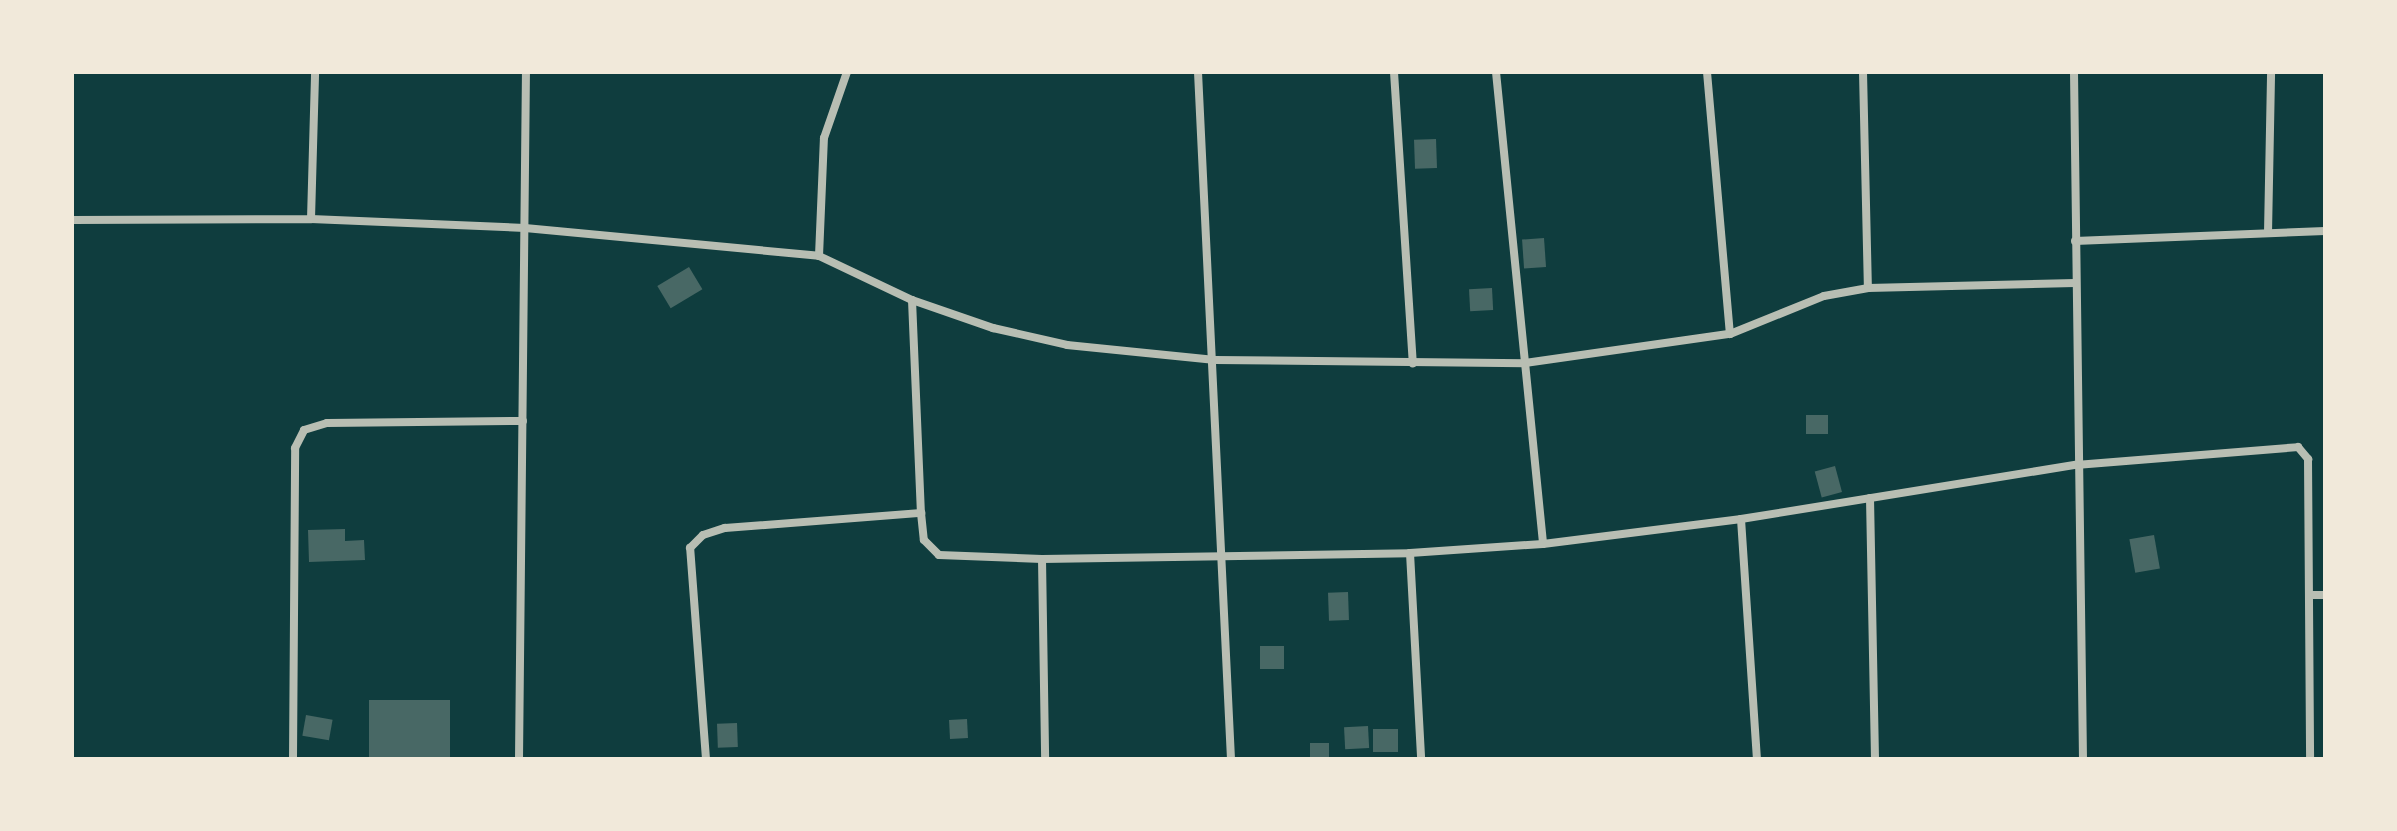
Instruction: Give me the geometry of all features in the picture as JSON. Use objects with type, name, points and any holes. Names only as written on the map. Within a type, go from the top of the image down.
[{"type":"street","points":[[311,219],[315,72]]},
{"type":"street","points":[[519,759],[526,72]]},
{"type":"street","points":[[819,256],[824,138],[847,72]]},
{"type":"street","points":[[1198,72],[1215,360],[1231,759]]},
{"type":"street","points":[[1394,72],[1413,363]]},
{"type":"street","points":[[1496,72],[1543,544]]},
{"type":"street","points":[[1707,72],[1730,334]]},
{"type":"street","points":[[1863,72],[1868,288]]},
{"type":"street","points":[[2074,72],[2076,465],[2083,759]]},
{"type":"street","points":[[2268,233],[2271,72]]},
{"type":"street","points":[[72,220],[311,219],[525,228],[819,256],[912,300],[1067,345],[1215,360],[1525,363],[1730,334],[1824,296],[1868,288],[2075,283]]},
{"type":"street","points":[[2075,241],[2325,231]]},
{"type":"street","points":[[912,300],[921,513],[924,540],[939,555],[1042,559],[1410,553],[1543,544],[1741,519],[2076,465],[2298,447],[2308,459],[2310,759]]},
{"type":"street","points":[[293,759],[295,448],[304,430],[327,423],[523,421]]},
{"type":"street","points":[[1870,498],[1875,759]]},
{"type":"street","points":[[706,759],[690,548],[703,535],[725,528],[921,513]]},
{"type":"street","points":[[1741,519],[1757,759]]},
{"type":"street","points":[[1410,553],[1421,759]]},
{"type":"street","points":[[1042,559],[1045,759]]},
{"type":"street","points":[[2309,595],[2325,595]]},
{"type":"building","points":[[1436,139],[1437,168],[1415,169],[1414,140]]},
{"type":"building","points":[[1544,238],[1546,267],[1524,268],[1522,240]]},
{"type":"building","points":[[689,267],[702,289],[671,308],[657,286]]},
{"type":"building","points":[[1492,288],[1493,310],[1470,311],[1469,289]]},
{"type":"building","points":[[1806,415],[1828,415],[1828,434],[1806,434]]},
{"type":"building","points":[[1835,466],[1842,492],[1822,498],[1815,471]]},
{"type":"building","points":[[345,529],[345,541],[364,540],[365,560],[309,562],[308,530]]},
{"type":"building","points":[[2154,535],[2160,568],[2135,573],[2129,539]]},
{"type":"building","points":[[1348,592],[1349,620],[1329,621],[1328,593]]},
{"type":"building","points":[[1260,646],[1284,646],[1284,669],[1260,669]]},
{"type":"building","points":[[369,700],[450,700],[450,759],[369,759]]},
{"type":"building","points":[[306,715],[333,720],[329,740],[302,736]]},
{"type":"building","points":[[967,719],[968,738],[950,739],[949,720]]},
{"type":"building","points":[[737,723],[738,747],[718,748],[717,724]]},
{"type":"building","points":[[1368,726],[1369,748],[1345,749],[1344,727]]},
{"type":"building","points":[[1373,729],[1398,729],[1398,752],[1373,752]]},
{"type":"building","points":[[1310,743],[1329,743],[1329,759],[1310,759]]}]
